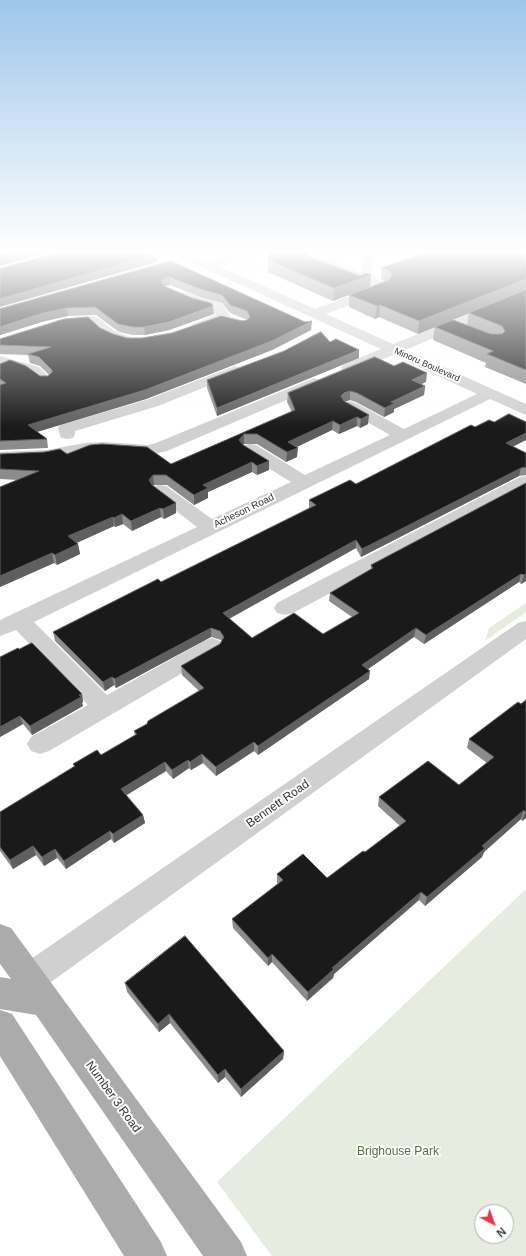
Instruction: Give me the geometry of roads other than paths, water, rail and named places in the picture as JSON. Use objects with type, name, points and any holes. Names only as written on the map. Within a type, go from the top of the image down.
[{"type":"main road","name":"Number 3 Road","points":[[0,938],[227,1256]]},
{"type":"main road","points":[[0,993],[37,990]]},
{"type":"main road","points":[[0,1026],[147,1256]]},
{"type":"street","points":[[186,331],[226,313],[217,310]]},
{"type":"street","name":"Minoru Boulevard","points":[[305,310],[526,410]]},
{"type":"street","points":[[315,314],[326,310]]},
{"type":"street","points":[[0,457],[47,455],[85,448],[154,449],[491,310]]},
{"type":"street","points":[[50,327],[64,322],[93,320],[104,332],[119,339],[143,341]]},
{"type":"street","points":[[322,332],[340,326]]},
{"type":"street","points":[[451,326],[465,332]]},
{"type":"street","points":[[0,360],[34,370],[44,380]]},
{"type":"street","points":[[67,434],[66,428],[152,403],[248,365]]},
{"type":"street","name":"Acheson Road","points":[[9,624],[489,394]]},
{"type":"street","points":[[350,406],[402,435]]},
{"type":"street","points":[[250,449],[304,482]]},
{"type":"street","points":[[285,608],[332,581],[429,533],[526,481]]},
{"type":"street","points":[[160,490],[210,527]]},
{"type":"street","points":[[9,624],[104,707]]},
{"type":"street","name":"Bennett Road","points":[[37,990],[526,628]]},
{"type":"street","points":[[40,744],[212,646]]},
{"type":"park label","name":"Brighouse Park","points":[[398,1152]]}]
